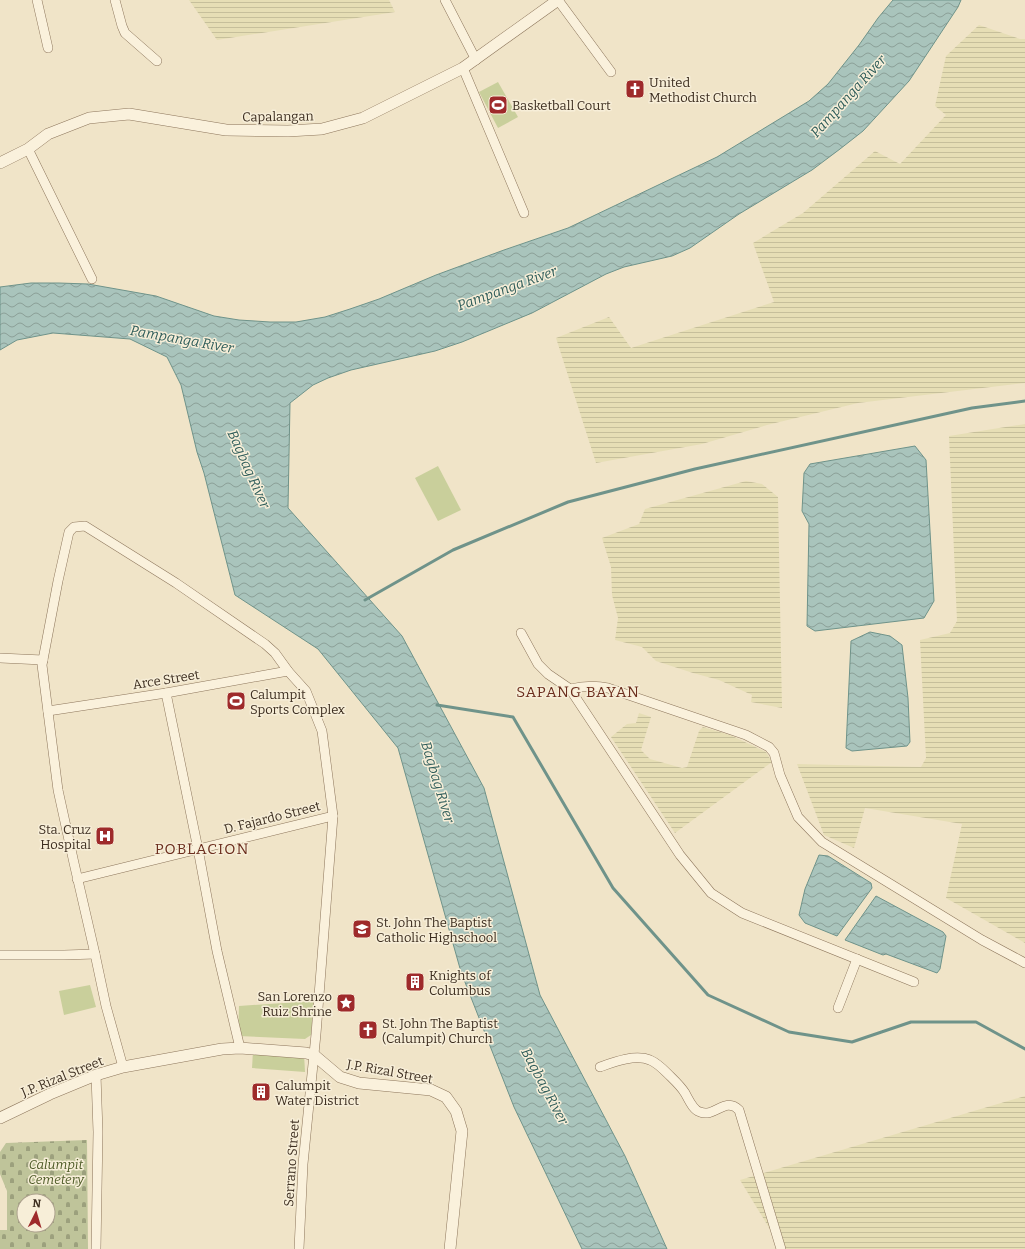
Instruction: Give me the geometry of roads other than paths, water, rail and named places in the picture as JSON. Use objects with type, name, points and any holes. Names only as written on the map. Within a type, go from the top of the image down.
[{"type":"street","points":[[37,0],[48,48]]},
{"type":"street","points":[[114,0],[125,33],[157,61]]},
{"type":"street","points":[[445,0],[476,60]]},
{"type":"street","points":[[558,0],[611,72]]},
{"type":"street","name":"Capalangan","points":[[0,163],[28,149],[48,134],[89,118],[129,114],[226,130],[288,131],[322,129],[363,118],[463,68],[558,0]]},
{"type":"street","points":[[463,68],[524,213]]},
{"type":"street","points":[[28,149],[92,279]]},
{"type":"street","name":"Serrano Street","points":[[43,660],[69,532],[74,527],[85,526],[176,583],[265,644],[306,691],[322,731],[333,816],[314,1055],[303,1164],[299,1249]]},
{"type":"street","points":[[521,633],[538,664],[548,674],[570,689],[676,849],[711,893],[742,913],[914,982]]},
{"type":"street","points":[[0,658],[43,660],[58,790],[106,1006],[123,1067]]},
{"type":"street","name":"Arce Street","points":[[48,711],[166,693],[288,671]]},
{"type":"street","points":[[570,689],[594,685],[608,688],[758,740],[769,747],[774,753],[780,775],[798,817],[822,842],[982,940],[1025,963]]},
{"type":"street","points":[[166,693],[217,951],[240,1048]]},
{"type":"street","name":"D. Fajardo Street","points":[[77,879],[333,816]]},
{"type":"street","points":[[0,955],[95,954]]},
{"type":"street","points":[[838,1008],[857,959]]},
{"type":"street","name":"J.P. Rizal Street","points":[[0,1118],[50,1094],[96,1075],[123,1067],[222,1049],[240,1048],[306,1053],[314,1055],[340,1077],[359,1082],[431,1090],[446,1097],[456,1111],[462,1131],[450,1249]]},
{"type":"street","points":[[600,1067],[633,1059],[642,1058],[650,1060],[657,1064],[680,1085],[694,1108],[699,1112],[711,1113],[725,1106],[731,1105],[735,1106],[739,1110],[781,1249]]},
{"type":"street","points":[[96,1075],[98,1132],[96,1249]]},
{"type":"water","points":[[893,0],[961,0],[958,7],[909,81],[863,131],[812,170],[739,214],[690,248],[672,256],[624,267],[606,274],[532,313],[462,342],[435,351],[351,370],[328,378],[313,385],[290,403],[288,508],[402,636],[484,788],[540,995],[625,1156],[667,1249],[582,1249],[514,1107],[461,972],[398,748],[318,649],[235,595],[181,385],[167,357],[130,339],[53,333],[17,340],[0,350],[0,287],[31,283],[88,284],[156,296],[214,316],[239,320],[270,322],[296,322],[325,317],[350,309],[379,299],[436,275],[568,228],[717,157],[809,101],[828,84]]},
{"type":"water","points":[[915,446],[926,460],[934,601],[924,618],[815,631],[807,626],[809,524],[802,511],[804,473],[810,464]]},
{"type":"water","points":[[870,632],[890,636],[902,645],[908,698],[910,742],[907,746],[852,751],[846,748],[851,641]]},
{"type":"water","points":[[819,855],[828,856],[871,883],[872,888],[837,936],[805,923],[799,915],[805,889]]},
{"type":"water","points":[[876,896],[943,932],[946,936],[940,969],[937,973],[886,954],[883,955],[845,940]]},
{"type":"waterway","points":[[365,600],[453,550],[568,502],[695,469],[972,408],[1025,401]]},
{"type":"waterway","points":[[437,705],[513,717],[613,888],[708,995],[789,1032],[852,1042],[911,1022],[976,1022],[1025,1049]]},
{"type":"place","name":"United Methodist Church","points":[[635,89]]},
{"type":"place","name":"Basketball Court","points":[[498,105]]},
{"type":"place","name":"Calumpit Sports Complex","points":[[236,701]]},
{"type":"place","name":"Sta. Cruz Hospital","points":[[105,836]]},
{"type":"place","name":"St. John The Baptist Catholic Highschool","points":[[362,929]]},
{"type":"place","name":"Knights of Columbus","points":[[415,982]]},
{"type":"place","name":"San Lorenzo Ruiz Shrine","points":[[346,1003]]},
{"type":"place","name":"St. John The Baptist (Calumpit) Church","points":[[368,1030]]},
{"type":"place","name":"Calumpit Water District","points":[[261,1092]]},
{"type":"district","name":"SAPANG BAYAN","points":[[578,692]]},
{"type":"district","name":"POBLACION","points":[[202,849]]},
{"type":"water label","name":"Pampanga River","points":[[848,96]]},
{"type":"water label","name":"Pampanga River","points":[[507,288]]},
{"type":"water label","name":"Pampanga River","points":[[182,339]]},
{"type":"water label","name":"Bagbag River","points":[[249,469]]},
{"type":"water label","name":"Bagbag River","points":[[438,782]]},
{"type":"water label","name":"Bagbag River","points":[[545,1086]]},
{"type":"park label","name":"Calumpit Cemetery","points":[[56,1172]]}]
